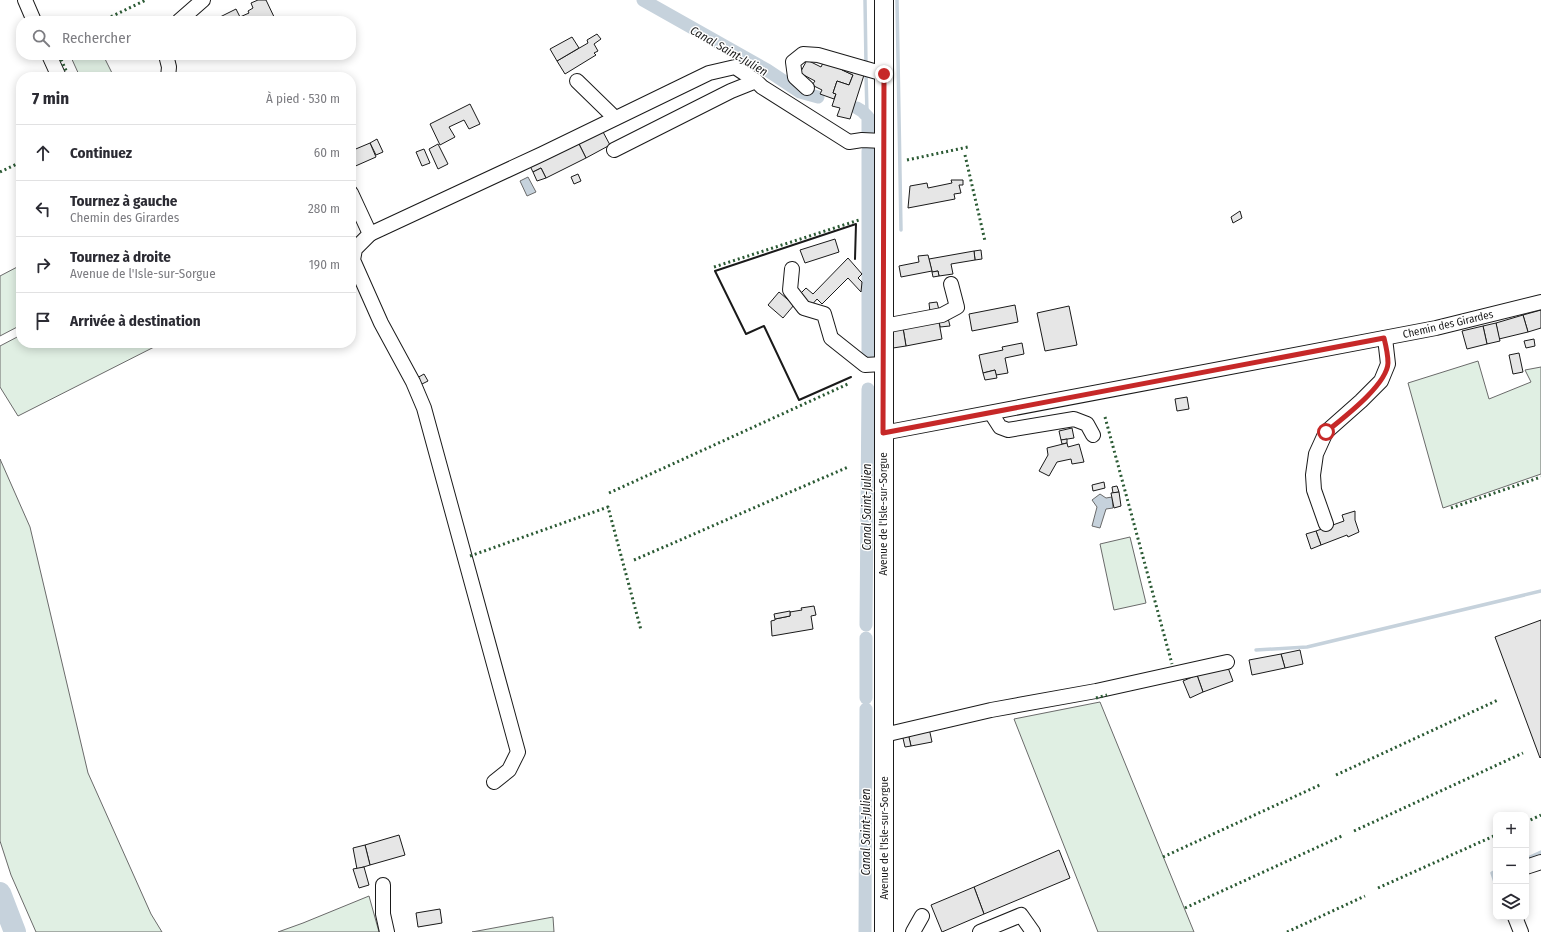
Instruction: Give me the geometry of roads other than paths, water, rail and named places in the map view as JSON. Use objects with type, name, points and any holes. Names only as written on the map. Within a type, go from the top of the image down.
[{"type":"main road","name":"Avenue de l'Isle-sur-Sorgue","points":[[884,0],[884,932]]},
{"type":"street","points":[[25,0],[32,16]]},
{"type":"street","points":[[185,16],[203,0]]},
{"type":"street","points":[[807,88],[795,78],[793,62],[803,54],[818,55],[884,74]]},
{"type":"street","points":[[51,60],[57,72]]},
{"type":"street","points":[[167,60],[168,72]]},
{"type":"street","points":[[356,248],[370,234],[709,73],[735,68],[756,80],[762,87],[849,142],[862,140],[883,141]]},
{"type":"street","points":[[577,80],[615,118]]},
{"type":"street","points":[[614,150],[756,80]]},
{"type":"street","points":[[356,204],[370,234]]},
{"type":"street","points":[[356,269],[381,323],[413,382],[424,408],[518,752],[509,770],[494,782]]},
{"type":"street","points":[[792,269],[790,290],[804,308],[824,314],[831,338],[865,365],[884,364]]},
{"type":"street","points":[[884,326],[942,314],[958,307],[951,284]]},
{"type":"street","name":"Chemin des Girardes","points":[[883,433],[1436,328],[1541,302]]},
{"type":"street","points":[[1326,524],[1314,490],[1313,475],[1316,454],[1326,432],[1381,381],[1388,364],[1384,338]]},
{"type":"street","points":[[991,413],[1000,427],[1008,430],[1074,419],[1087,424],[1093,435]]},
{"type":"street","points":[[884,735],[991,710],[1096,691],[1227,662]]},
{"type":"street","points":[[1529,866],[1541,862]]},
{"type":"street","points":[[383,885],[383,914],[387,932]]},
{"type":"street","points":[[980,932],[1021,915],[1033,932]]},
{"type":"street","points":[[913,932],[922,916]]},
{"type":"street","points":[[1516,920],[1521,932]]},
{"type":"waterway","name":"Canal Saint-Julien","points":[[643,0],[767,70],[800,92],[818,97]]},
{"type":"waterway","points":[[865,0],[866,65]]},
{"type":"waterway","points":[[897,0],[901,230]]},
{"type":"waterway","points":[[866,73],[867,114]]},
{"type":"waterway","name":"Canal Saint-Julien","points":[[857,108],[868,117],[868,137]]},
{"type":"waterway","name":"Canal Saint-Julien","points":[[868,151],[868,356]]},
{"type":"waterway","name":"Canal Saint-Julien","points":[[866,625],[868,389]]},
{"type":"waterway","points":[[1256,650],[1307,647],[1541,591]]},
{"type":"waterway","name":"Canal Saint-Julien","points":[[866,638],[866,698]]},
{"type":"waterway","name":"Canal Saint-Julien","points":[[865,932],[866,709]]},
{"type":"waterway","points":[[1529,858],[1541,852]]},
{"type":"waterway","points":[[1493,872],[1493,876]]},
{"type":"waterway","points":[[0,893],[15,932]]}]
